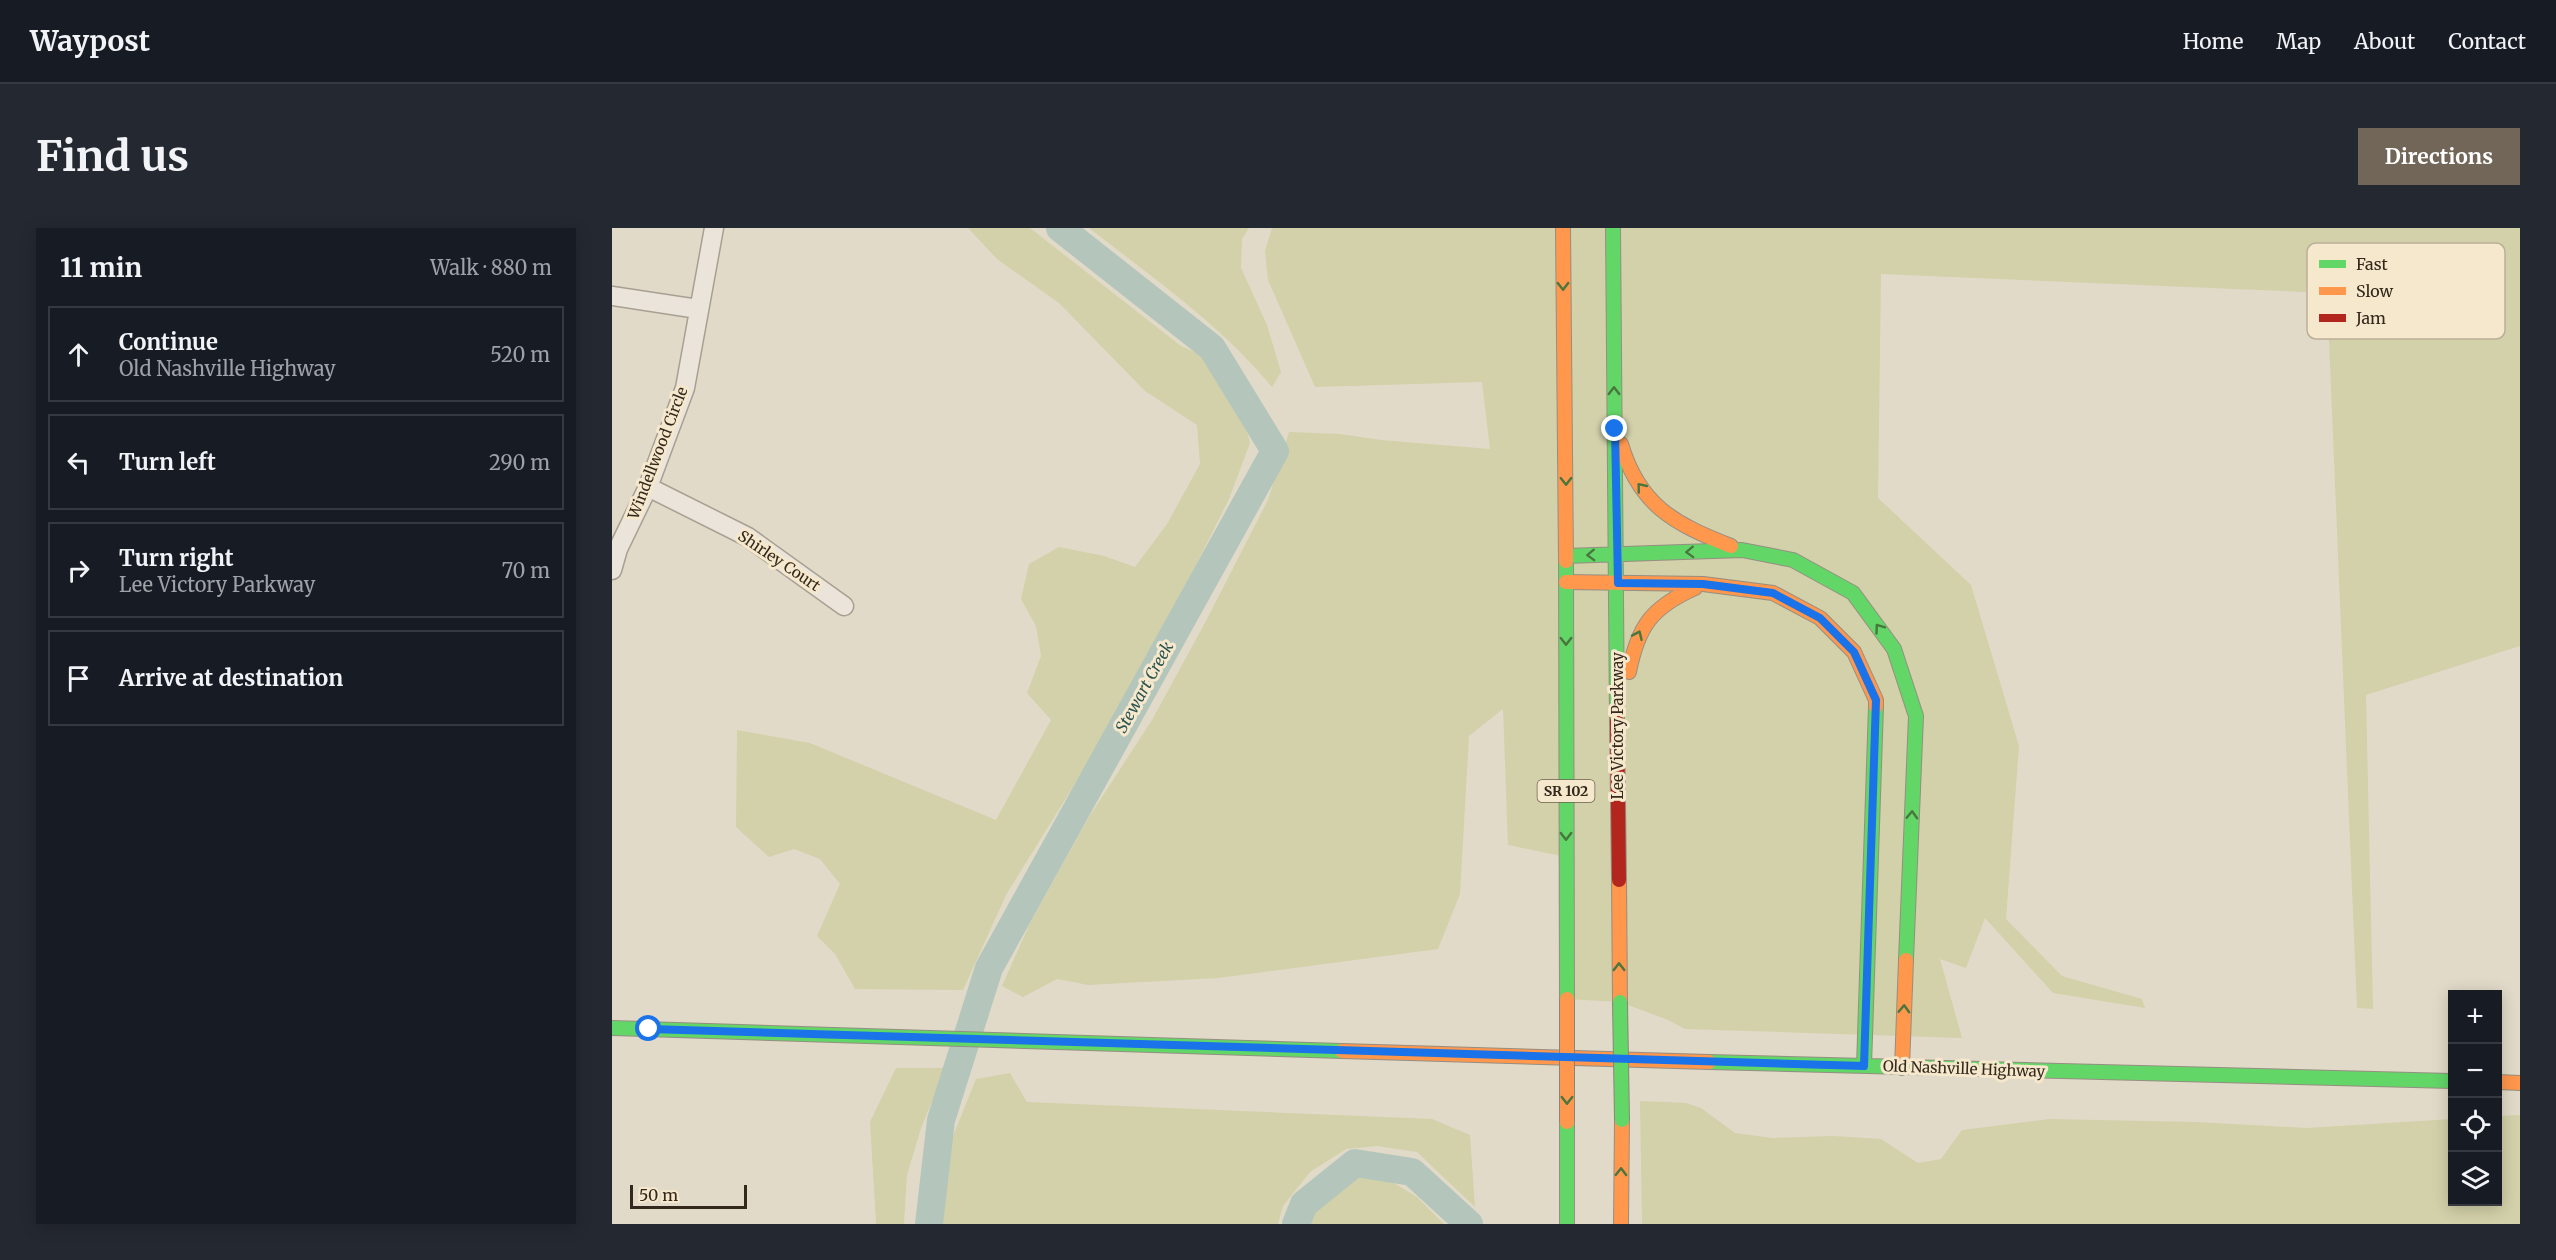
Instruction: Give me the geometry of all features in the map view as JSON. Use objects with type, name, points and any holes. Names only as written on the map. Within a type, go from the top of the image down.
[{"type":"main road","name":"SR 102","points":[[1563,228],[1568,1224]]},
{"type":"main road","name":"Lee Victory Parkway","points":[[1613,228],[1615,554],[1618,583],[1621,1224]]},
{"type":"main road","points":[[1615,429],[1633,477],[1652,501],[1678,522],[1708,538],[1742,550],[1793,560],[1853,593],[1894,649],[1916,717],[1902,1068]]},
{"type":"main road","points":[[1566,556],[1742,550]]},
{"type":"main road","points":[[1566,582],[1703,584],[1773,593],[1820,618],[1854,652],[1876,700],[1864,1066]]},
{"type":"main road","points":[[1618,859],[1629,816],[1628,676],[1633,647],[1651,613],[1665,602],[1703,584]]},
{"type":"main road","name":"Old Nashville Highway","points":[[612,1028],[1902,1068],[2448,1081]]},
{"type":"main road","points":[[2502,1082],[2520,1083]]},
{"type":"street","name":"Windellwood Circle","points":[[612,570],[615,548],[648,487],[685,388],[714,228]]},
{"type":"street","points":[[612,296],[698,309]]},
{"type":"street","name":"Shirley Court","points":[[648,487],[748,537],[844,606]]},
{"type":"green space","points":[[968,228],[1030,228],[1181,346],[1208,358],[1242,409],[1250,443],[1229,499],[1196,565],[1084,769],[1006,895],[963,990],[855,989],[835,954],[817,936],[840,884],[820,859],[794,849],[769,857],[736,827],[737,730],[810,743],[996,820],[1051,720],[1027,693],[1041,656],[1036,626],[1021,599],[1029,564],[1059,547],[1104,556],[1135,567],[1167,524],[1200,464],[1197,425],[1145,391],[1059,303],[997,259]]},
{"type":"green space","points":[[1089,228],[1249,228],[1242,239],[1241,268],[1267,325],[1281,372],[1272,387],[1252,364],[1208,322]]},
{"type":"green space","points":[[1272,228],[2520,228],[2520,646],[2366,695],[2373,1009],[2357,1008],[2329,339],[2505,339],[2505,243],[2307,243],[2307,292],[1881,274],[1878,498],[1971,585],[2019,746],[2006,919],[2062,976],[2142,999],[2145,1008],[2053,993],[1985,918],[1966,968],[1940,959],[1962,1038],[1685,1029],[1620,1002],[1567,999],[1566,857],[1508,845],[1503,709],[1469,736],[1460,894],[1438,949],[1218,978],[1088,985],[1057,979],[1023,997],[1002,986],[1030,923],[1089,817],[1152,720],[1206,621],[1268,500],[1289,432],[1340,434],[1381,440],[1490,449],[1482,382],[1315,387],[1268,280],[1265,251]]},
{"type":"green space","points":[[896,1068],[946,1068],[921,1128],[907,1175],[904,1224],[876,1224],[870,1122]]},
{"type":"green space","points":[[1010,1073],[1027,1102],[1432,1119],[1470,1135],[1475,1207],[1417,1152],[1377,1146],[1346,1149],[1310,1172],[1283,1206],[1278,1224],[941,1224],[951,1141],[976,1079]]},
{"type":"green space","points":[[1640,1101],[1686,1103],[1701,1108],[1735,1133],[1773,1138],[1833,1136],[1881,1139],[1918,1163],[1941,1159],[1962,1130],[2049,1119],[2196,1122],[2307,1128],[2448,1119],[2448,1206],[2502,1206],[2502,1116],[2520,1115],[2520,1224],[1642,1224]]},
{"type":"green space","points":[[1382,1176],[1417,1197],[1444,1224],[1308,1224],[1313,1209],[1350,1177]]},
{"type":"waterway","name":"Stewart Creek","points":[[929,1224],[941,1120],[989,968],[1275,451],[1212,348],[1060,228]]},
{"type":"waterway","name":"Stewart Creek","points":[[1296,1224],[1304,1204],[1355,1163],[1412,1172],[1469,1224]]},
{"type":"traffic: fast","points":[[1613,228],[1617,721]]},
{"type":"traffic: fast","points":[[1566,556],[1742,550],[1793,560],[1853,593],[1894,649],[1916,716],[1906,960]]},
{"type":"traffic: fast","points":[[1566,561],[1567,999]]},
{"type":"traffic: fast","points":[[1864,1066],[1876,706]]},
{"type":"traffic: fast","points":[[1620,1002],[1622,1120]]},
{"type":"traffic: fast","points":[[612,1028],[1342,1051]]},
{"type":"traffic: fast","points":[[1709,1062],[2448,1081]]},
{"type":"traffic: fast","points":[[1567,1122],[1567,1224]]},
{"type":"traffic: slow","points":[[1563,228],[1566,561]]},
{"type":"traffic: slow","points":[[1621,444],[1638,483],[1661,510],[1692,529],[1731,546]]},
{"type":"traffic: slow","points":[[1566,582],[1703,584],[1773,593],[1820,618],[1854,652],[1876,700],[1876,706]]},
{"type":"traffic: slow","points":[[1629,672],[1637,642],[1649,620],[1668,603],[1695,588]]},
{"type":"traffic: slow","points":[[1619,880],[1620,1002]]},
{"type":"traffic: slow","points":[[1902,1068],[1906,960]]},
{"type":"traffic: slow","points":[[1567,999],[1567,1122]]},
{"type":"traffic: slow","points":[[1342,1051],[1709,1062]]},
{"type":"traffic: slow","points":[[2502,1082],[2520,1083]]},
{"type":"traffic: slow","points":[[1621,1224],[1622,1120]]},
{"type":"traffic: jam","points":[[1617,721],[1619,880]]},
{"type":"route","points":[[649,1029],[1864,1066],[1876,700],[1854,652],[1820,618],[1773,593],[1703,584],[1618,583],[1615,554],[1615,429]]}]
